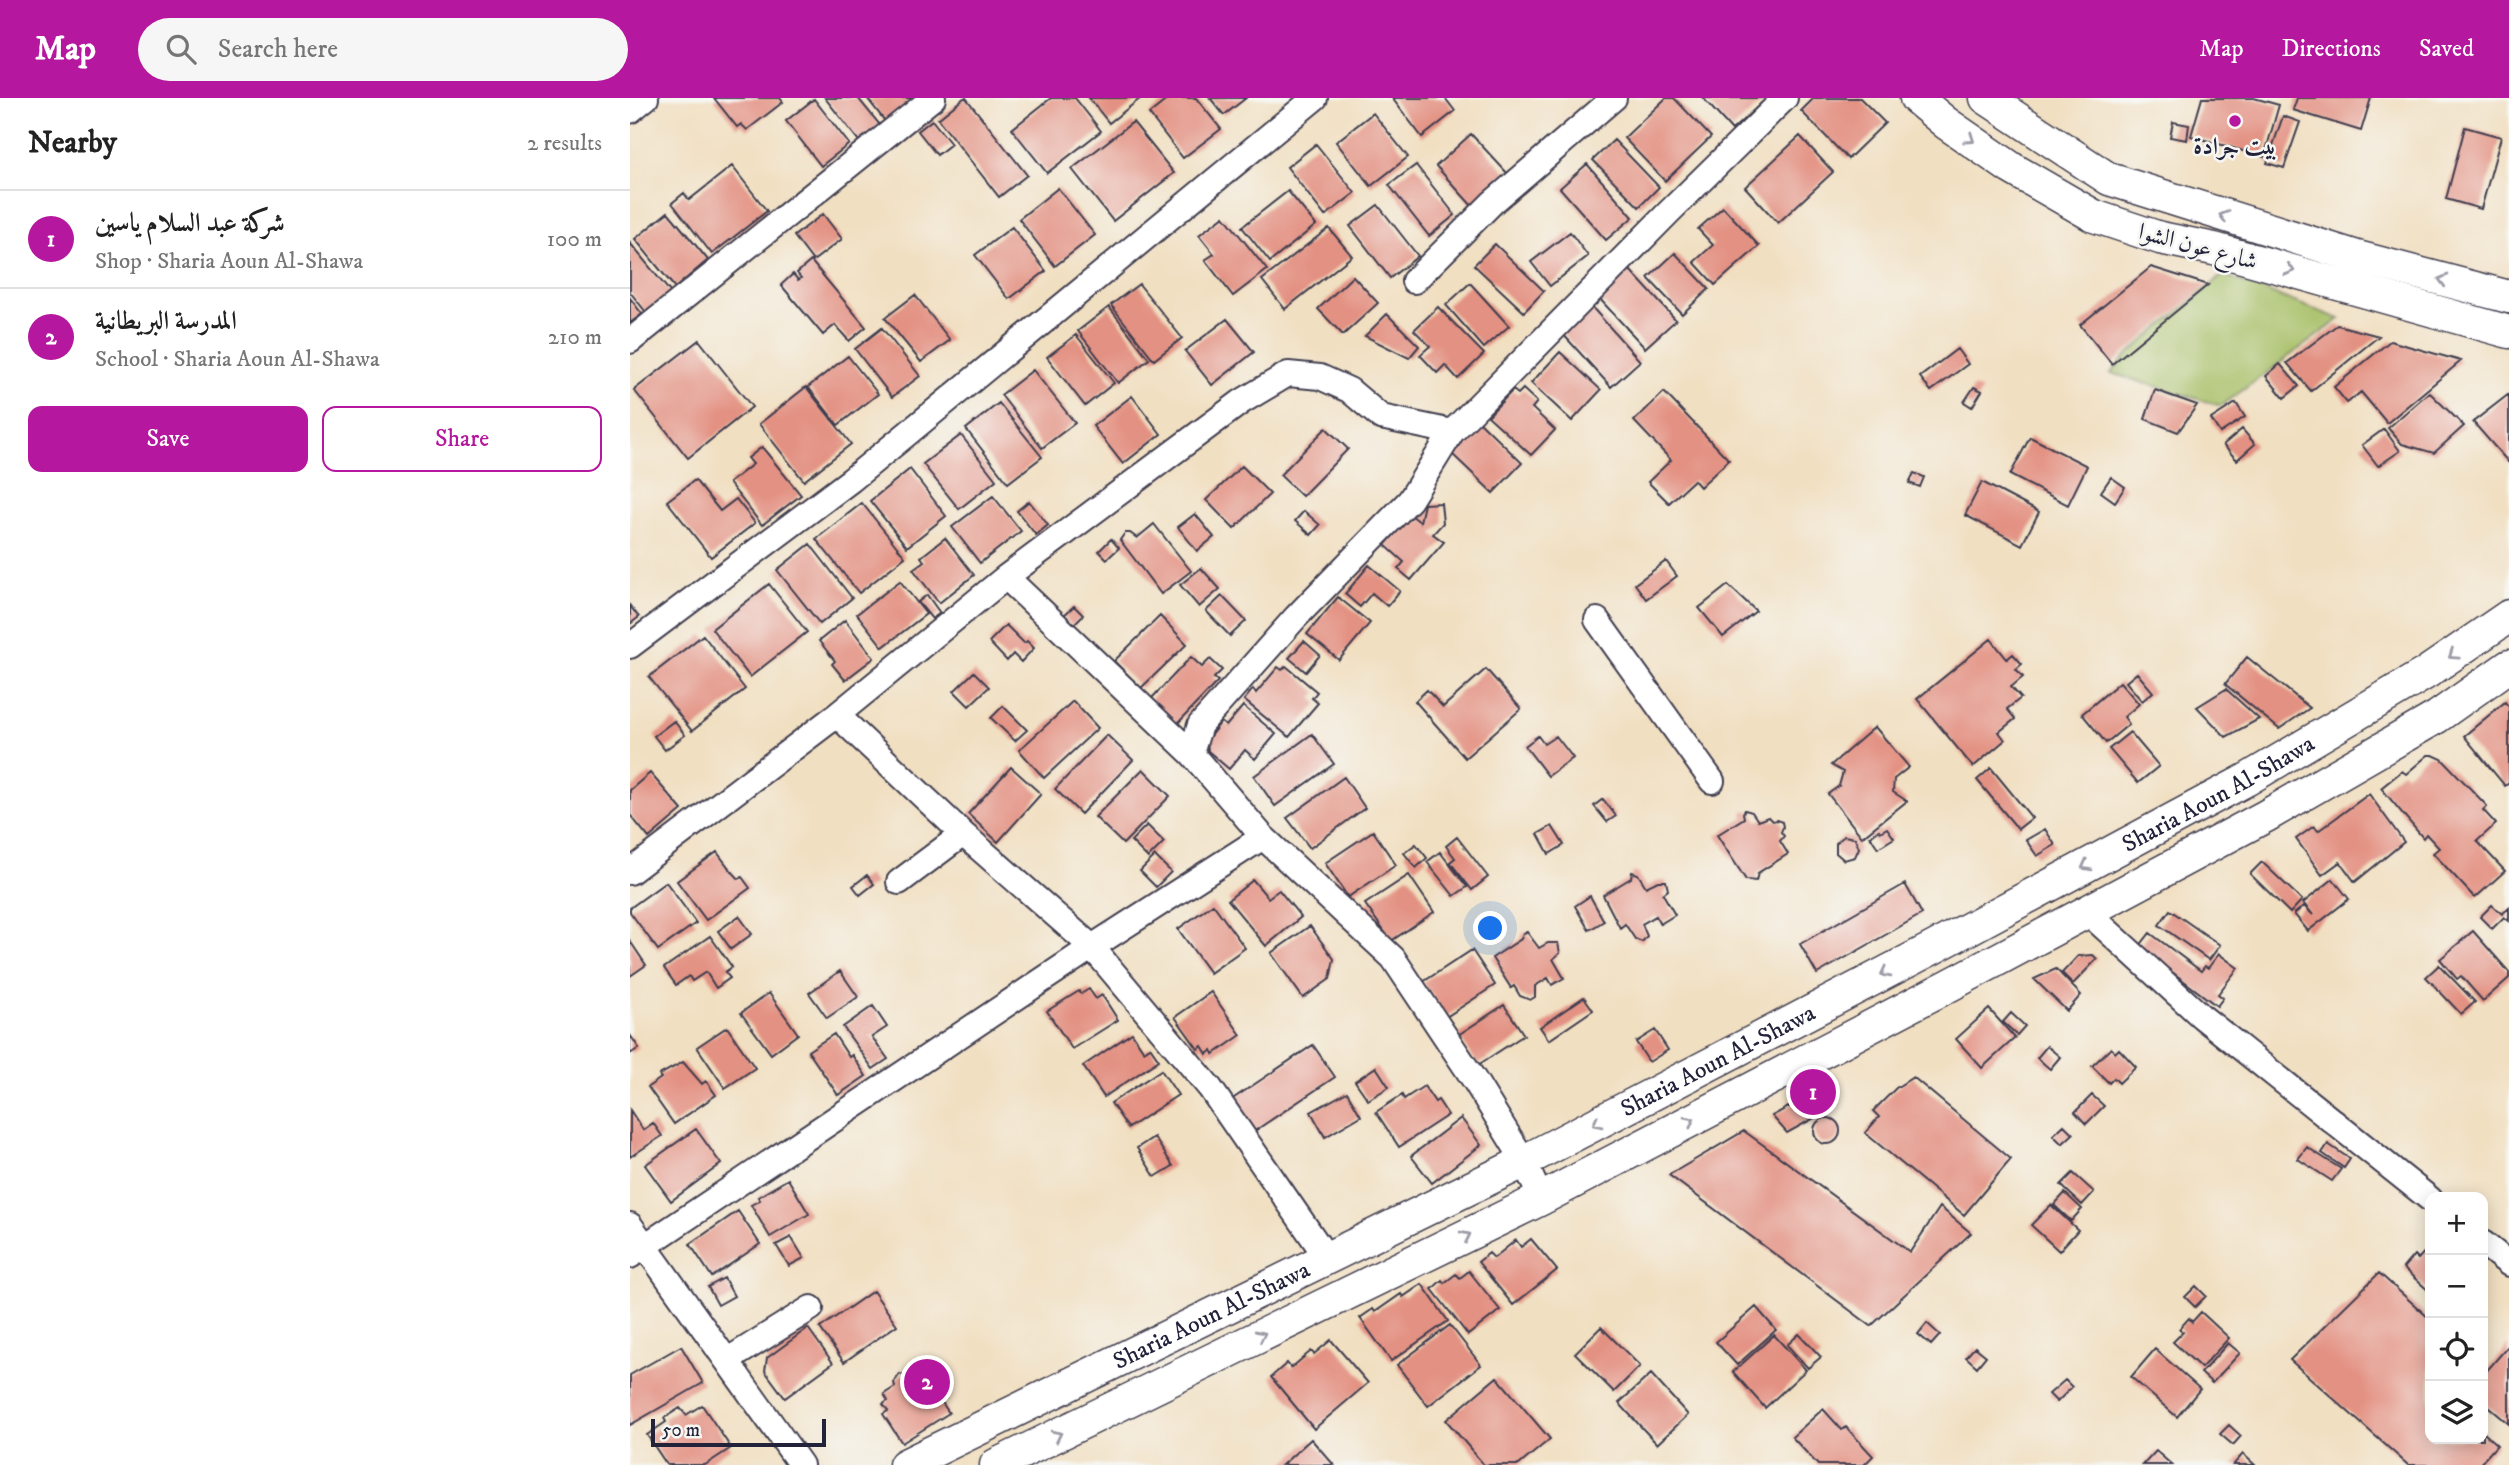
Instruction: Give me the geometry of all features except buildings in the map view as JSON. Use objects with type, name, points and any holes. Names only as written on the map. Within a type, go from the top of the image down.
[{"type":"main road","name":"شارع عون الشوا","points":[[1916,98],[1946,123],[2011,168],[2094,216],[2160,238],[2214,249],[2509,332]]},
{"type":"main road","name":"شارع عون الشوا","points":[[1995,101],[2109,179],[2357,257],[2509,297]]},
{"type":"main road","name":"Sharia Aoun Al-Shawa","points":[[905,1465],[1524,1161],[1918,955],[2246,780],[2426,673],[2509,616]]},
{"type":"main road","name":"Sharia Aoun Al-Shawa","points":[[996,1465],[1541,1199],[2087,912],[2266,816],[2437,717],[2509,666]]},
{"type":"street","points":[[630,111],[646,98]]},
{"type":"street","points":[[630,341],[933,98]]},
{"type":"street","points":[[630,646],[851,480],[1315,98]]},
{"type":"street","points":[[1414,281],[1493,202],[1614,98]]},
{"type":"street","points":[[1191,753],[1200,725],[1296,617],[1410,500],[1452,432],[1659,222],[1786,98]]},
{"type":"street","points":[[630,872],[837,715],[1006,577],[1241,402],[1288,374],[1320,377],[1349,390],[1381,417],[1452,432]]},
{"type":"street","points":[[1006,577],[1191,753],[1264,837],[1393,958],[1475,1081],[1524,1161],[1541,1199]]},
{"type":"street","points":[[1597,620],[1712,781]]},
{"type":"street","points":[[837,715],[963,834],[1092,947],[1210,1088],[1327,1258]]},
{"type":"street","points":[[899,882],[963,834]]},
{"type":"street","points":[[637,1252],[1092,947],[1264,837]]},
{"type":"street","points":[[2087,912],[2201,1016],[2425,1195]]},
{"type":"street","points":[[630,1225],[637,1252],[727,1360],[801,1465]]},
{"type":"street","points":[[2488,1247],[2509,1264]]},
{"type":"street","points":[[727,1360],[811,1308]]},
{"type":"green space","points":[[2223,275],[2340,319],[2221,406],[2111,373],[2127,355]]},
{"type":"place","name":"بيت جرادة","points":[[2235,121]]},
{"type":"place","name":"شركة عبد السلام ياسين","points":[[1813,1092]]},
{"type":"place","name":"المدرسة البريطانية","points":[[927,1382]]}]
